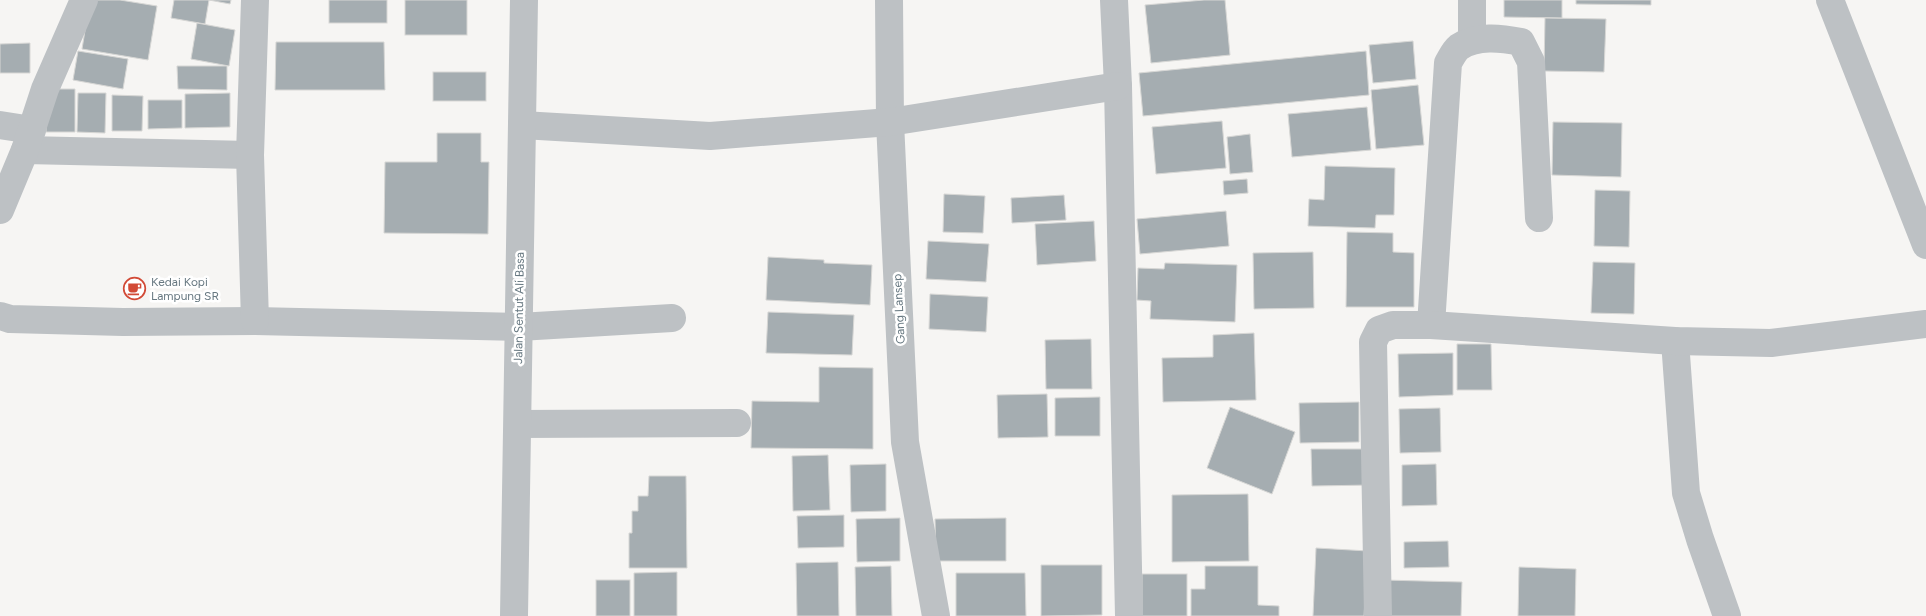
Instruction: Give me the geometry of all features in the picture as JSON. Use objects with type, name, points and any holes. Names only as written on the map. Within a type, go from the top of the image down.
[{"type":"street","points":[[0,210],[28,140],[45,89],[84,0]]},
{"type":"street","points":[[255,0],[250,154],[255,321]]},
{"type":"street","name":"Jalan Sentut Ali Basa","points":[[514,616],[524,0]]},
{"type":"street","name":"Gang Lansep","points":[[889,0],[890,122],[905,442],[936,616]]},
{"type":"street","points":[[1114,0],[1118,86],[1129,616]]},
{"type":"street","points":[[1472,0],[1472,40]]},
{"type":"street","points":[[1830,0],[1926,245]]},
{"type":"street","points":[[1431,325],[1448,63],[1458,48],[1472,40],[1501,38],[1521,42],[1531,62],[1539,218]]},
{"type":"street","points":[[522,125],[710,136],[890,122],[1118,86]]},
{"type":"street","points":[[0,125],[28,140],[250,154]]},
{"type":"street","points":[[0,316],[10,319],[123,322],[255,321],[519,327],[672,318]]},
{"type":"street","points":[[1378,616],[1373,342],[1379,330],[1393,325],[1431,325],[1676,341],[1771,343],[1926,324]]},
{"type":"street","points":[[1676,341],[1686,493],[1727,616]]},
{"type":"street","points":[[518,424],[737,423]]},
{"type":"building","points":[[90,0],[120,0],[157,6],[148,60],[82,49]]},
{"type":"building","points":[[174,0],[209,0],[205,24],[171,18]]},
{"type":"building","points":[[209,0],[231,0],[230,4]]},
{"type":"building","points":[[329,0],[387,0],[387,23],[329,23]]},
{"type":"building","points":[[405,0],[467,0],[467,35],[405,35]]},
{"type":"building","points":[[1225,0],[1230,55],[1151,63],[1145,5]]},
{"type":"building","points":[[1504,0],[1562,0],[1562,18],[1504,17]]},
{"type":"building","points":[[1576,0],[1651,0],[1651,5],[1576,4]]},
{"type":"building","points":[[1545,18],[1606,19],[1604,72],[1544,71]]},
{"type":"building","points":[[197,23],[235,30],[229,66],[191,59]]},
{"type":"building","points":[[1413,41],[1416,79],[1373,83],[1369,45]]},
{"type":"building","points":[[276,42],[384,42],[385,90],[275,90]]},
{"type":"building","points":[[30,43],[30,73],[0,73],[0,44]]},
{"type":"building","points":[[78,51],[128,59],[123,89],[73,80]]},
{"type":"building","points":[[1366,51],[1369,95],[1143,116],[1139,73]]},
{"type":"building","points":[[177,66],[227,66],[227,90],[178,89]]},
{"type":"building","points":[[433,72],[486,72],[486,101],[433,101]]},
{"type":"building","points":[[1418,85],[1424,145],[1376,149],[1371,90]]},
{"type":"building","points":[[47,89],[75,89],[75,132],[46,132]]},
{"type":"building","points":[[78,93],[106,93],[105,133],[77,132]]},
{"type":"building","points":[[230,93],[230,127],[185,128],[185,94]]},
{"type":"building","points":[[112,95],[143,96],[142,131],[112,131]]},
{"type":"building","points":[[148,100],[182,100],[182,128],[148,129]]},
{"type":"building","points":[[1367,107],[1371,150],[1292,157],[1288,114]]},
{"type":"building","points":[[1222,121],[1226,168],[1156,174],[1152,127]]},
{"type":"building","points":[[1553,122],[1622,123],[1621,177],[1552,175]]},
{"type":"building","points":[[437,133],[481,133],[481,162],[489,162],[488,234],[384,233],[385,162],[437,162]]},
{"type":"building","points":[[1250,134],[1253,172],[1230,174],[1227,137]]},
{"type":"building","points":[[1325,166],[1395,168],[1394,215],[1376,215],[1375,228],[1308,226],[1309,199],[1324,200]]},
{"type":"building","points":[[1247,179],[1248,193],[1224,195],[1223,181]]},
{"type":"building","points":[[1595,190],[1630,191],[1629,247],[1594,246]]},
{"type":"building","points":[[944,194],[985,196],[983,233],[943,232]]},
{"type":"building","points":[[1064,195],[1066,220],[1012,223],[1011,198]]},
{"type":"building","points":[[1226,211],[1229,246],[1140,254],[1137,219]]},
{"type":"building","points":[[1094,221],[1096,261],[1037,265],[1035,224]]},
{"type":"building","points":[[1347,232],[1393,233],[1393,252],[1414,253],[1414,307],[1346,307]]},
{"type":"building","points":[[928,241],[989,244],[986,282],[926,279]]},
{"type":"building","points":[[1313,252],[1314,308],[1254,309],[1253,253]]},
{"type":"building","points":[[768,257],[824,260],[824,263],[872,265],[870,305],[766,300]]},
{"type":"building","points":[[1593,262],[1635,263],[1634,314],[1591,313]]},
{"type":"building","points":[[1165,263],[1237,265],[1235,322],[1150,319],[1151,301],[1137,300],[1138,268],[1164,269]]},
{"type":"building","points":[[930,294],[988,297],[986,332],[929,329]]},
{"type":"building","points":[[768,312],[854,315],[852,355],[766,353]]},
{"type":"building","points":[[1254,333],[1256,400],[1163,402],[1162,358],[1213,357],[1213,335]]},
{"type":"building","points":[[1091,339],[1092,389],[1046,389],[1045,340]]},
{"type":"building","points":[[1457,344],[1491,344],[1492,390],[1457,390]]},
{"type":"building","points":[[1453,353],[1453,395],[1399,397],[1398,354]]},
{"type":"building","points":[[819,367],[873,368],[873,449],[751,448],[752,401],[819,402]]},
{"type":"building","points":[[1047,394],[1048,437],[998,438],[997,395]]},
{"type":"building","points":[[1100,397],[1100,436],[1055,436],[1055,398]]},
{"type":"building","points":[[1359,402],[1359,442],[1300,443],[1299,403]]},
{"type":"building","points":[[1230,407],[1295,432],[1272,494],[1207,468]]},
{"type":"building","points":[[1440,408],[1441,452],[1400,453],[1399,409]]},
{"type":"building","points":[[1311,449],[1370,449],[1371,485],[1312,486]]},
{"type":"building","points":[[828,455],[830,510],[793,511],[792,456]]},
{"type":"building","points":[[886,464],[886,511],[851,512],[850,465]]},
{"type":"building","points":[[1436,464],[1437,505],[1402,506],[1402,465]]},
{"type":"building","points":[[649,476],[686,476],[687,568],[629,568],[629,533],[632,533],[632,511],[638,511],[638,496],[648,496]]},
{"type":"building","points":[[1248,494],[1249,561],[1172,562],[1172,495]]},
{"type":"building","points":[[844,515],[844,547],[798,548],[797,516]]},
{"type":"building","points":[[900,518],[900,561],[857,562],[856,519]]},
{"type":"building","points":[[1006,518],[1006,561],[936,561],[935,519]]},
{"type":"building","points":[[1448,541],[1449,567],[1404,568],[1404,542]]},
{"type":"building","points":[[1316,548],[1368,551],[1364,616],[1313,616]]},
{"type":"building","points":[[838,562],[839,616],[797,616],[796,563]]},
{"type":"building","points":[[1041,565],[1102,565],[1102,615],[1041,616]]},
{"type":"building","points":[[891,566],[892,616],[856,616],[855,567]]},
{"type":"building","points":[[1205,566],[1258,566],[1258,605],[1279,606],[1279,616],[1191,616],[1191,589],[1205,589]]},
{"type":"building","points":[[1519,567],[1576,569],[1575,616],[1518,616]]},
{"type":"building","points":[[677,572],[677,616],[634,616],[634,573]]},
{"type":"building","points":[[956,573],[1025,573],[1026,616],[956,616]]},
{"type":"building","points":[[1142,574],[1187,574],[1187,616],[1142,616]]},
{"type":"building","points":[[596,580],[630,580],[630,616],[596,616]]},
{"type":"building","points":[[1383,580],[1462,582],[1461,616],[1382,616]]},
{"type":"place","name":"Kedai Kopi Lampung SR","points":[[135,289]]}]
